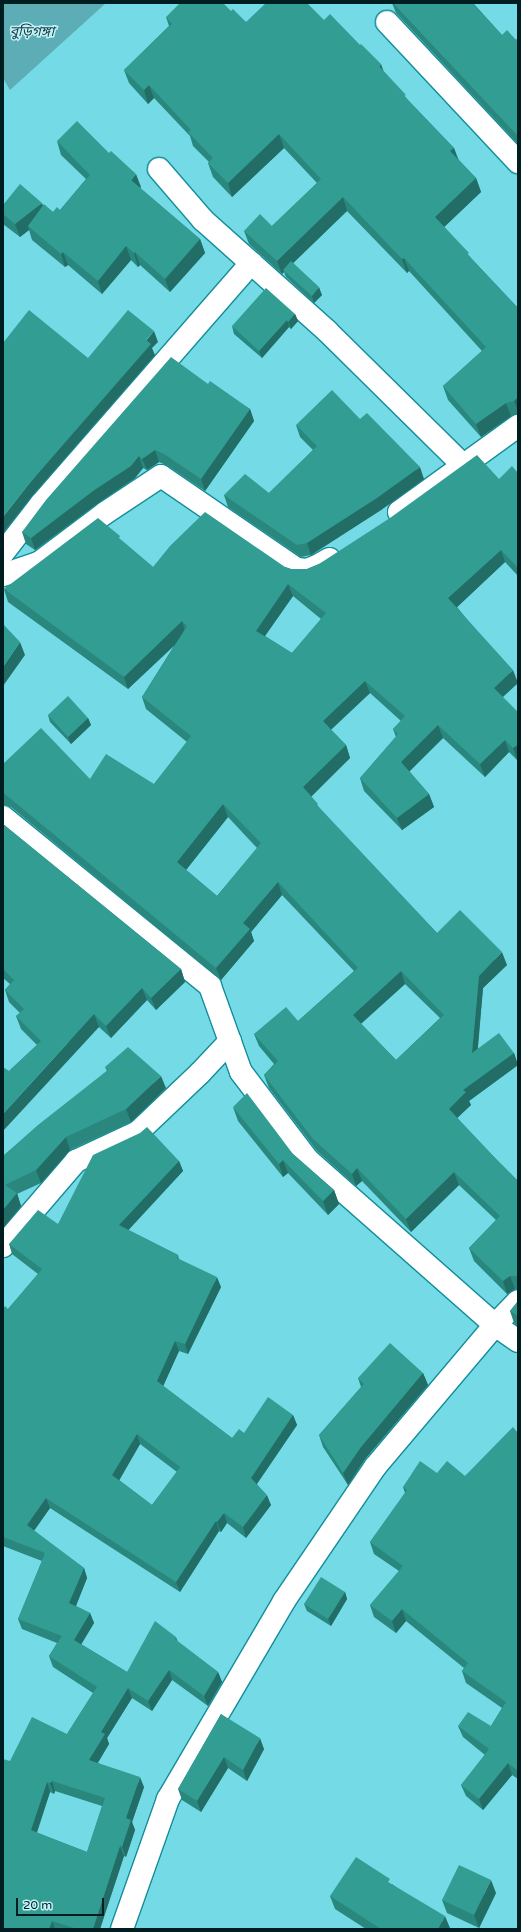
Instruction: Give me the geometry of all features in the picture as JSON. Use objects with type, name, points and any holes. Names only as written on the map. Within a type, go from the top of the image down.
[{"type":"street","points":[[387,22],[518,162]]},
{"type":"street","points":[[159,169],[203,220],[327,331],[463,465]]},
{"type":"street","points":[[3,553],[41,504],[251,263]]},
{"type":"street","points":[[382,524],[518,426]]},
{"type":"street","points":[[3,575],[40,562],[105,514],[161,476],[297,569],[307,570],[318,566],[343,549]]},
{"type":"street","points":[[3,817],[210,986],[241,1072],[308,1160],[495,1325],[518,1341]]},
{"type":"street","points":[[3,1246],[76,1161],[138,1132],[200,1073],[230,1041]]},
{"type":"street","points":[[122,1929],[168,1799],[284,1601],[375,1467],[495,1325],[518,1301]]},
{"type":"water","name":"বুড়িগঙ্গা","points":[[3,3],[106,3],[10,90],[3,78]]},
{"type":"building","points":[[180,3],[223,3],[231,11],[233,9],[246,22],[266,3],[307,3],[324,20],[330,14],[381,64],[379,66],[406,95],[404,96],[454,148],[450,151],[476,178],[435,217],[469,253],[467,254],[518,308],[518,397],[514,401],[506,403],[476,424],[443,386],[486,347],[404,258],[402,259],[343,197],[277,261],[244,231],[260,214],[272,226],[321,179],[279,134],[228,183],[208,163],[213,158],[188,132],[191,130],[149,85],[144,90],[124,70],[172,24],[166,17]]},
{"type":"building","points":[[393,3],[472,3],[502,35],[507,30],[516,40],[518,38],[518,136]]},
{"type":"building","points":[[77,121],[109,153],[111,151],[136,174],[131,180],[200,239],[165,279],[135,252],[134,253],[126,246],[98,281],[63,252],[61,254],[28,226],[44,204],[53,212],[57,207],[60,210],[90,175],[57,141]]},
{"type":"building","points":[[20,184],[42,203],[15,224],[3,214],[3,205]]},
{"type":"building","points":[[291,261],[319,287],[312,296],[283,270]]},
{"type":"building","points":[[266,288],[295,314],[288,322],[287,320],[259,351],[232,326]]},
{"type":"building","points":[[29,310],[88,358],[128,310],[154,331],[146,340],[151,344],[28,485],[3,517],[3,343]]},
{"type":"building","points":[[171,357],[208,384],[210,381],[250,409],[201,479],[164,454],[155,450],[142,459],[139,456],[131,466],[93,491],[31,538],[22,532],[46,500]]},
{"type":"building","points":[[332,390],[360,419],[367,413],[420,467],[377,498],[307,543],[297,545],[224,495],[245,474],[269,493],[317,446],[296,425]]},
{"type":"building","points":[[477,455],[499,479],[512,466],[518,473],[518,568],[501,550],[448,598],[513,670],[494,688],[518,712],[518,744],[513,748],[505,740],[480,764],[438,725],[401,762],[429,794],[397,818],[360,778],[398,734],[393,729],[405,716],[365,681],[323,721],[346,745],[303,787],[318,804],[317,805],[437,933],[460,910],[502,952],[479,976],[472,1053],[499,1033],[514,1053],[463,1090],[466,1092],[449,1109],[518,1181],[518,1277],[510,1276],[503,1281],[469,1248],[500,1216],[454,1172],[406,1219],[357,1168],[352,1174],[313,1139],[264,1075],[278,1061],[254,1034],[286,1007],[298,1021],[358,968],[278,882],[243,923],[250,929],[216,968],[3,793],[3,764],[41,728],[90,779],[106,754],[154,784],[191,736],[142,697],[187,626],[182,621],[124,677],[4,589],[98,518],[153,567],[170,546],[205,512],[285,567],[291,569],[307,569],[319,564],[390,518]],"holes":[[[288,584],[326,613],[292,653],[256,631]],[[223,804],[261,843],[217,896],[177,862]],[[401,971],[444,1015],[396,1060],[353,1015]]]},
{"type":"building","points":[[3,624],[20,642],[3,667]]},
{"type":"building","points":[[68,696],[88,718],[68,737],[48,715]]},
{"type":"building","points":[[3,824],[181,969],[151,998],[142,988],[106,1026],[94,1014],[3,1114],[3,1067],[9,1071],[41,1041],[16,1016],[24,1009],[5,990],[14,980],[3,969]]},
{"type":"building","points":[[128,1047],[161,1076],[126,1109],[66,1137],[36,1170],[5,1185],[17,1193],[3,1210],[3,1156],[38,1125],[108,1070],[105,1067]]},
{"type":"building","points":[[247,1093],[293,1154],[334,1190],[323,1201],[283,1160],[279,1164],[233,1107]]},
{"type":"building","points":[[147,1127],[179,1161],[119,1225],[178,1255],[177,1258],[217,1277],[185,1344],[175,1341],[157,1381],[232,1438],[239,1429],[244,1433],[268,1397],[293,1415],[251,1478],[267,1495],[243,1527],[224,1513],[217,1522],[216,1521],[176,1582],[46,1498],[27,1525],[84,1568],[69,1603],[90,1613],[74,1640],[127,1672],[155,1621],[176,1637],[175,1639],[218,1672],[204,1696],[169,1670],[148,1701],[128,1688],[101,1732],[105,1734],[89,1760],[140,1777],[126,1818],[131,1820],[122,1847],[120,1846],[93,1929],[77,1929],[52,1921],[49,1929],[3,1929],[3,1759],[10,1761],[32,1717],[67,1734],[97,1687],[49,1656],[62,1636],[18,1619],[45,1553],[3,1537],[3,1309],[5,1306],[8,1309],[42,1269],[9,1244],[38,1210],[58,1224],[93,1155],[140,1133]],"holes":[[[137,1434],[180,1467],[152,1505],[112,1475]],[[52,1781],[105,1798],[87,1852],[31,1830],[47,1782],[50,1783]]]},
{"type":"building","points":[[518,1301],[518,1316],[510,1311]]},
{"type":"building","points":[[390,1343],[423,1373],[361,1447],[343,1473],[319,1435],[364,1384],[358,1378]]},
{"type":"building","points":[[513,1427],[518,1433],[518,1771],[508,1763],[479,1799],[461,1785],[489,1749],[458,1726],[468,1712],[491,1726],[506,1702],[462,1671],[468,1663],[402,1609],[392,1621],[370,1605],[403,1566],[370,1542],[407,1490],[403,1487],[420,1461],[437,1473],[447,1461],[465,1476]]},
{"type":"building","points":[[321,1577],[345,1592],[328,1619],[304,1604]]},
{"type":"building","points":[[221,1714],[260,1738],[243,1770],[224,1757],[197,1801],[178,1789]]},
{"type":"building","points":[[356,1857],[390,1879],[388,1882],[445,1916],[438,1929],[381,1929],[330,1896]]},
{"type":"building","points":[[459,1865],[491,1880],[474,1915],[442,1900]]}]
